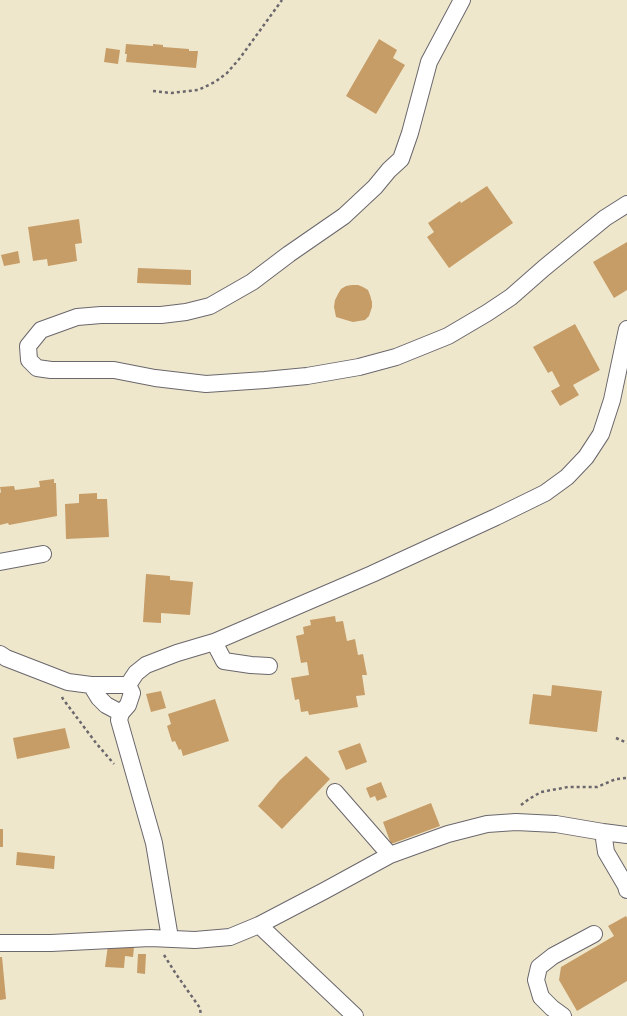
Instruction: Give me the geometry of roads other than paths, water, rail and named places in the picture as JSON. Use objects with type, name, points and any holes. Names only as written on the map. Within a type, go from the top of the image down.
[{"type":"street","points":[[462,0],[429,62],[410,133],[401,159],[389,170],[375,187],[344,216],[252,282],[210,306],[161,316],[101,315],[76,317],[40,330],[28,346],[29,360],[37,368],[51,370],[114,370],[155,378],[206,384],[308,376],[359,367],[396,357],[448,336],[499,305],[511,297],[605,218],[627,204]]},
{"type":"street","points":[[128,685],[136,673],[146,665],[177,653],[214,642],[372,574],[545,493],[567,477],[586,457],[601,434],[612,400],[627,329]]},
{"type":"street","points":[[0,562],[43,554]]},
{"type":"street","points":[[214,642],[224,660],[251,665],[269,666]]},
{"type":"street","points":[[2,657],[68,682],[91,685],[128,685]]},
{"type":"street","points":[[91,685],[99,698],[106,705],[121,713]]},
{"type":"street","points":[[128,685],[132,693],[128,705],[121,713],[119,720],[154,843],[170,938]]},
{"type":"street","points":[[335,792],[390,855]]},
{"type":"street","points":[[0,944],[150,938],[195,940],[230,937],[324,891],[390,855],[448,834],[487,824],[516,822],[556,824],[627,835]]},
{"type":"street","points":[[603,832],[606,852],[627,890]]},
{"type":"street","points":[[259,924],[355,1016]]},
{"type":"street","points":[[563,1016],[541,997],[536,980],[540,967],[553,956],[594,934]]}]
